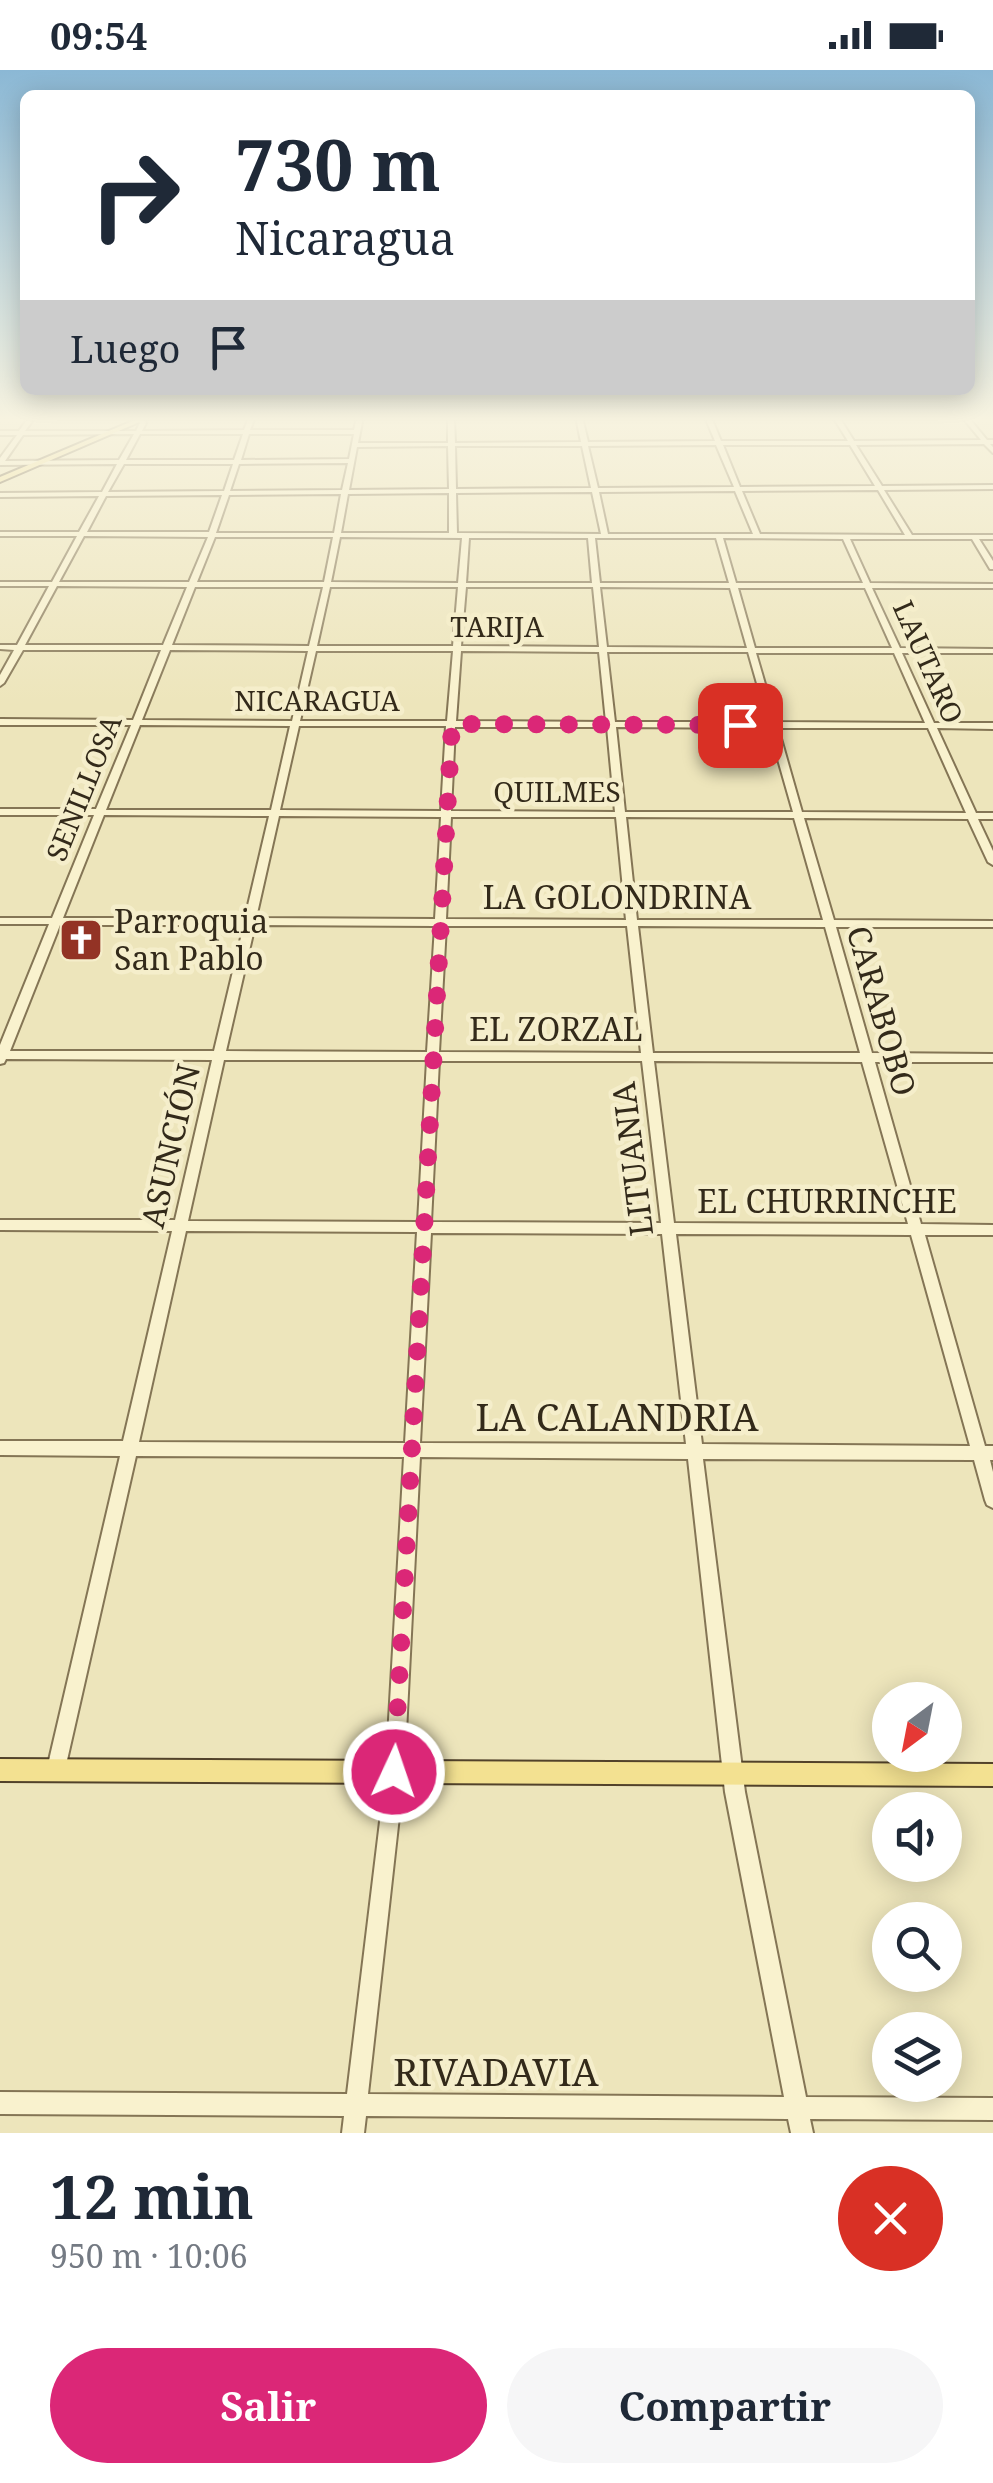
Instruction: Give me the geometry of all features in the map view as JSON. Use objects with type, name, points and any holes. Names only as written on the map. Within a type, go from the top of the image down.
[{"type":"main road","points":[[0,1770],[993,1775]]},
{"type":"street","points":[[0,683],[95,513]]},
{"type":"street","name":"SENILLOSA","points":[[1,1057],[219,513]]},
{"type":"street","name":"ASUNCIÓN","points":[[56,1769],[342,513]]},
{"type":"street","points":[[353,2133],[394,1772],[462,585],[455,513]]},
{"type":"street","points":[[600,513],[604,536]]},
{"type":"street","points":[[748,513],[757,536]]},
{"type":"street","points":[[896,513],[910,536]]},
{"type":"street","points":[[0,534],[993,537]]},
{"type":"street","name":"LITUANIA","points":[[590,536],[734,1775],[802,2133]]},
{"type":"street","name":"CARABOBO","points":[[719,536],[795,815],[916,1230],[986,1453],[993,1500]]},
{"type":"street","name":"LAUTARO","points":[[846,536],[993,862]]},
{"type":"street","points":[[974,537],[993,567]]},
{"type":"street","points":[[0,584],[993,586]]},
{"type":"street","name":"TARIJA","points":[[0,648],[993,651]]},
{"type":"street","name":"NICARAGUA","points":[[0,722],[993,726]]},
{"type":"street","name":"QUILMES","points":[[0,812],[993,816]]},
{"type":"street","name":"LA GOLONDRINA","points":[[0,921],[993,924]]},
{"type":"street","name":"EL ZORZAL","points":[[1,1057],[993,1058]]},
{"type":"street","name":"EL CHURRINCHE","points":[[0,1225],[993,1230]]},
{"type":"street","name":"LA CALANDRIA","points":[[0,1448],[986,1453]]},
{"type":"street","name":"RIVADAVIA","points":[[0,2103],[993,2109]]},
{"type":"place","name":"Parroquia San Pablo","points":[[81,940]]},
{"type":"route","points":[[394,1772],[452,724],[740,725]]}]
